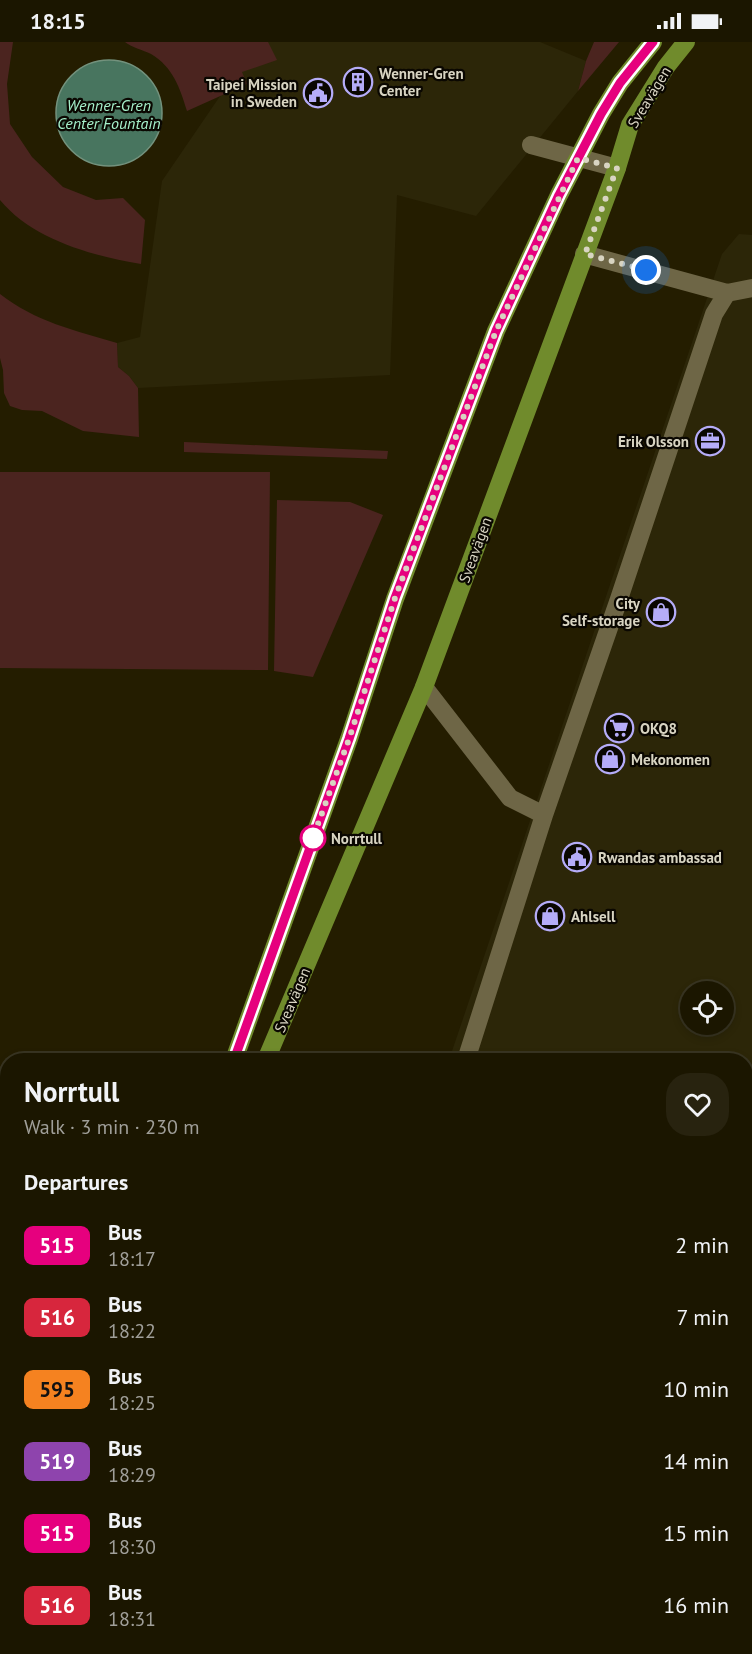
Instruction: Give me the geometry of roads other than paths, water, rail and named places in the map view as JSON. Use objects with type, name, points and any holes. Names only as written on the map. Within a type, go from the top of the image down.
[{"type":"main road","name":"Sveavägen","points":[[237,1053],[349,739],[395,598],[492,342],[544,227],[601,114],[620,83],[653,42]]},
{"type":"main road","name":"Sveavägen","points":[[269,1053],[424,687],[617,168],[630,125],[666,67],[686,42]]},
{"type":"street","points":[[531,145],[617,168]]},
{"type":"street","points":[[585,254],[727,292],[752,288]]},
{"type":"street","points":[[468,1053],[544,815],[612,621],[714,314],[727,292]]},
{"type":"street","points":[[424,687],[510,798],[544,815]]},
{"type":"water","name":"Wenner-Gren Center Fountain","points":[[109,60],[129,64],[146,76],[158,93],[162,113],[158,133],[146,150],[129,162],[109,166],[89,162],[72,150],[60,133],[56,113],[60,93],[72,76],[89,64]]},
{"type":"place","name":"Wenner-Gren Center","points":[[358,82]]},
{"type":"place","name":"Taipei Mission in Sweden","points":[[318,93]]},
{"type":"place","name":"Erik Olsson","points":[[710,441]]},
{"type":"place","name":"City Self-storage","points":[[661,612]]},
{"type":"place","name":"OKQ8","points":[[619,728]]},
{"type":"place","name":"Mekonomen","points":[[610,759]]},
{"type":"place","name":"Norrtull","points":[[313,838]]},
{"type":"place","name":"Rwandas ambassad","points":[[577,857]]},
{"type":"place","name":"Ahlsell","points":[[550,916]]}]
